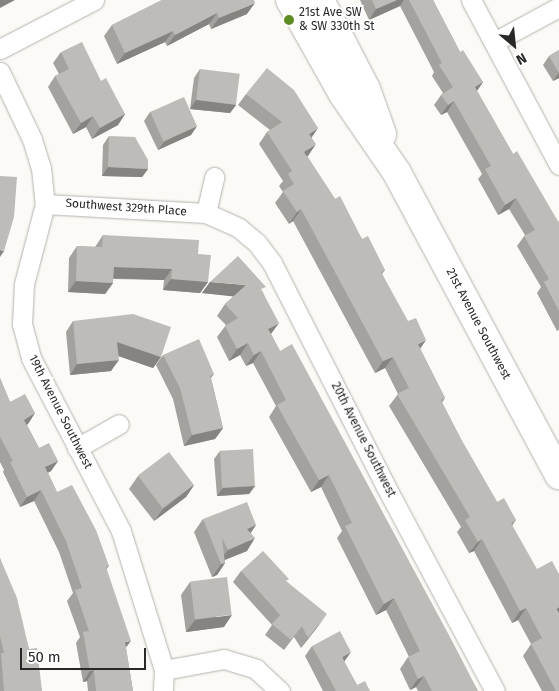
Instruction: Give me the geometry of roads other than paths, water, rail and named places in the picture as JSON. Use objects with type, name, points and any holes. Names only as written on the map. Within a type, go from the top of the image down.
[{"type":"main road","name":"21st Avenue Southwest","points":[[290,0],[343,94],[397,173],[559,475]]},
{"type":"main road","name":"21st Avenue Southwest","points":[[320,0],[366,89],[397,173]]},
{"type":"street","points":[[0,49],[94,0]]},
{"type":"street","points":[[471,0],[559,165]]},
{"type":"street","points":[[494,42],[559,7]]},
{"type":"street","name":"19th Avenue Southwest","points":[[0,72],[32,139],[41,168],[45,204],[24,284],[22,324],[31,358],[121,531],[164,670],[163,691]]},
{"type":"street","points":[[206,213],[214,177]]},
{"type":"street","name":"Southwest 329th Place","points":[[45,204],[206,213]]},
{"type":"street","name":"20th Avenue Southwest","points":[[206,213],[239,228],[257,242],[272,263],[390,495],[495,691]]},
{"type":"street","points":[[77,448],[119,424]]},
{"type":"street","points":[[164,670],[224,659],[256,669],[280,691]]},
{"type":"place","name":"21st Ave SW & SW 330th St","points":[[289,20]]}]
